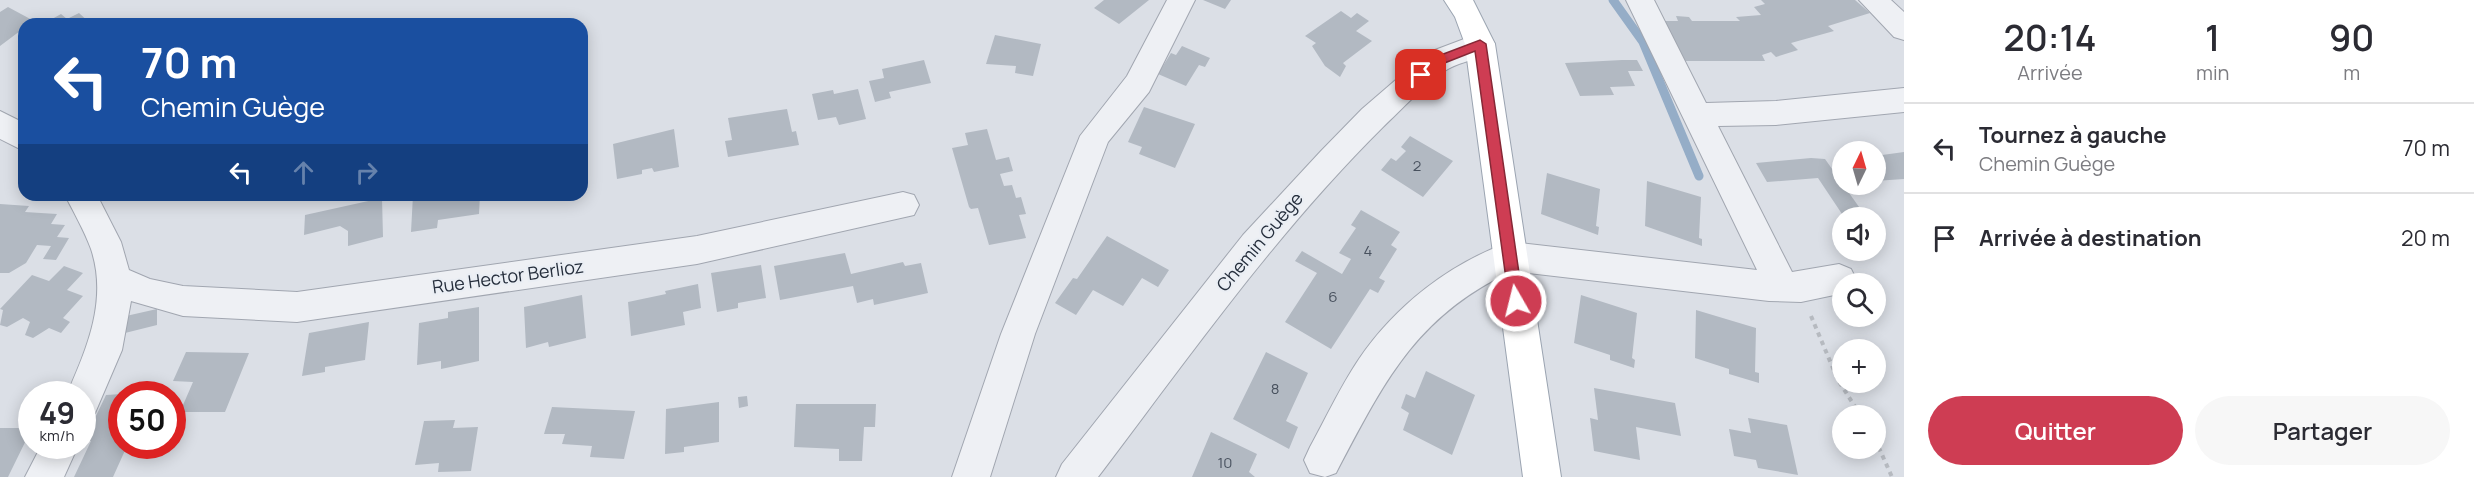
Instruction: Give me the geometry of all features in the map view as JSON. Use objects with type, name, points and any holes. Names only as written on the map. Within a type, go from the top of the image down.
[{"type":"main road","points":[[1458,0],[1468,14],[1480,44],[1542,477]]},
{"type":"street","points":[[971,477],[1018,334],[1095,136],[1138,84],[1181,0]]},
{"type":"street","points":[[1873,0],[1904,29]]},
{"type":"street","points":[[1648,2],[1698,115],[1791,287]]},
{"type":"street","name":"Chemin Guège","points":[[1075,477],[1117,419],[1255,245],[1332,160],[1373,118],[1437,61],[1480,44]]},
{"type":"street","points":[[1698,115],[1776,113],[1904,100]]},
{"type":"street","points":[[0,123],[18,135]]},
{"type":"street","points":[[84,201],[110,258],[115,294],[110,335],[92,381]]},
{"type":"street","name":"Rue Hector Berlioz","points":[[113,279],[148,293],[183,301],[297,307],[697,250],[903,205]]},
{"type":"street","points":[[1323,460],[1378,360],[1409,326],[1453,289],[1491,264],[1510,256],[1791,287],[1832,280]]},
{"type":"street","points":[[44,477],[53,459]]},
{"type":"path","points":[[1791,287],[1838,380],[1854,405]]},
{"type":"path","points":[[1884,459],[1892,477]]},
{"type":"building","points":[[1104,0],[1149,0],[1119,24],[1094,8]]},
{"type":"building","points":[[1203,0],[1231,0],[1225,9]]},
{"type":"building","points":[[1761,0],[1855,0],[1870,13],[1828,26],[1834,31],[1791,43],[1798,50],[1776,57],[1771,52],[1762,55],[1765,61],[1685,61],[1665,21],[1678,21],[1676,16],[1689,17],[1692,21],[1740,21],[1736,17],[1761,15],[1754,7],[1765,4]]},
{"type":"building","points":[[8,7],[28,18],[18,18],[18,32],[0,46],[0,12]]},
{"type":"building","points":[[1341,11],[1351,18],[1357,13],[1369,21],[1356,31],[1372,41],[1343,63],[1346,66],[1340,77],[1325,66],[1312,46],[1316,43],[1305,36]]},
{"type":"building","points":[[79,13],[84,18],[69,18]]},
{"type":"building","points":[[61,14],[66,18],[54,18]]},
{"type":"building","points":[[995,35],[1041,44],[1033,76],[1015,73],[1016,66],[986,64]]},
{"type":"building","points":[[1182,46],[1210,58],[1205,67],[1199,65],[1186,86],[1158,74],[1171,53],[1176,55]]},
{"type":"building","points":[[924,60],[931,83],[889,92],[891,98],[875,102],[869,81],[884,78],[882,69]]},
{"type":"building","points":[[1637,60],[1643,71],[1628,71],[1635,86],[1610,87],[1614,95],[1580,96],[1565,63]]},
{"type":"building","points":[[858,89],[866,119],[839,125],[836,117],[818,120],[812,94],[833,90],[834,94]]},
{"type":"building","points":[[1144,107],[1195,124],[1175,168],[1139,154],[1142,147],[1128,142]]},
{"type":"building","points":[[787,109],[792,132],[796,131],[799,145],[728,157],[725,141],[732,140],[728,118]]},
{"type":"building","points":[[674,129],[679,167],[654,172],[652,168],[642,170],[642,174],[617,179],[613,144]]},
{"type":"building","points":[[987,129],[996,160],[1009,157],[1013,171],[1000,174],[1004,186],[1012,185],[1016,198],[1021,197],[1026,214],[1019,215],[1026,238],[989,245],[978,208],[969,207],[952,148],[968,145],[965,133]]},
{"type":"building","points":[[1410,136],[1453,161],[1423,197],[1381,170],[1391,158],[1396,161],[1406,151],[1401,147]]},
{"type":"building","points":[[1904,152],[1904,179],[1886,180],[1886,154]]},
{"type":"building","points":[[1811,158],[1825,159],[1832,169],[1832,195],[1851,195],[1859,207],[1837,207],[1818,178],[1767,182],[1756,163]]},
{"type":"building","points":[[1547,173],[1600,189],[1596,226],[1599,227],[1598,235],[1541,214]]},
{"type":"building","points":[[1647,181],[1701,197],[1699,238],[1702,239],[1702,246],[1645,226]]},
{"type":"building","points":[[368,201],[382,201],[383,237],[348,246],[348,231],[340,226],[304,235],[305,215]]},
{"type":"building","points":[[413,201],[480,201],[479,214],[438,220],[437,228],[411,232]]},
{"type":"building","points":[[0,204],[29,206],[25,212],[57,214],[51,224],[65,225],[57,237],[69,238],[56,260],[43,259],[51,246],[37,245],[26,263],[9,273],[0,273]]},
{"type":"building","points":[[1361,210],[1400,232],[1391,245],[1397,249],[1379,278],[1385,281],[1378,293],[1370,289],[1331,349],[1285,322],[1317,273],[1295,261],[1302,251],[1342,274],[1351,259],[1339,253],[1356,228],[1351,225]]},
{"type":"building","points":[[1107,236],[1169,270],[1158,287],[1142,278],[1123,306],[1093,290],[1076,315],[1055,303],[1073,278],[1077,279]]},
{"type":"building","points":[[845,253],[851,274],[903,262],[905,266],[921,263],[928,293],[874,305],[873,299],[857,303],[853,286],[780,300],[774,266]]},
{"type":"building","points":[[761,265],[766,298],[738,303],[738,308],[717,312],[711,273]]},
{"type":"building","points":[[64,266],[83,273],[67,290],[83,296],[63,318],[70,322],[61,333],[49,328],[33,338],[25,335],[30,322],[23,318],[7,327],[0,325],[3,310],[0,309],[32,275],[49,281]]},
{"type":"building","points":[[698,284],[701,308],[683,312],[685,325],[631,336],[628,302]]},
{"type":"building","points":[[582,295],[586,338],[549,347],[548,342],[526,348],[524,307]]},
{"type":"building","points":[[1581,295],[1637,313],[1632,358],[1635,360],[1634,368],[1610,360],[1610,355],[1574,343]]},
{"type":"building","points":[[479,307],[479,361],[441,369],[441,361],[417,365],[419,323],[448,318],[448,312]]},
{"type":"building","points":[[157,309],[157,325],[125,333],[126,316]]},
{"type":"building","points":[[1696,310],[1756,328],[1755,372],[1759,373],[1759,383],[1729,374],[1729,369],[1695,358]]},
{"type":"building","points":[[369,322],[365,360],[325,367],[325,372],[302,376],[309,333]]},
{"type":"building","points":[[186,352],[249,353],[225,412],[186,412],[186,398],[193,382],[173,381]]},
{"type":"building","points":[[1266,352],[1308,373],[1286,421],[1298,427],[1289,449],[1233,419]]},
{"type":"building","points":[[1426,371],[1475,395],[1452,455],[1403,430],[1409,413],[1401,408],[1406,394],[1415,398]]},
{"type":"building","points":[[1594,388],[1675,403],[1681,436],[1636,427],[1640,460],[1594,451],[1590,418],[1598,420]]},
{"type":"building","points":[[108,395],[108,459],[121,459],[113,477],[74,477],[82,459],[96,459],[96,416]]},
{"type":"building","points":[[747,396],[748,406],[739,408],[738,397]]},
{"type":"building","points":[[719,402],[719,442],[684,447],[684,452],[665,454],[666,409]]},
{"type":"building","points":[[796,404],[876,404],[875,427],[864,427],[862,461],[839,461],[839,449],[794,447]]},
{"type":"building","points":[[552,407],[635,411],[624,459],[590,457],[592,446],[562,444],[565,434],[544,434]]},
{"type":"building","points":[[1748,418],[1787,425],[1798,475],[1758,468],[1756,460],[1734,456],[1729,429],[1751,433]]},
{"type":"building","points":[[455,420],[453,428],[478,427],[471,471],[438,472],[439,463],[415,465],[424,421]]},
{"type":"building","points":[[0,428],[18,428],[18,457],[8,477],[0,477]]},
{"type":"building","points":[[1211,432],[1257,454],[1249,472],[1255,477],[1192,477]]},
{"type":"waterway","points":[[1613,0],[1643,42],[1699,176]]},
{"type":"route","points":[[1421,75],[1437,61],[1462,49],[1480,44],[1516,301]]}]
